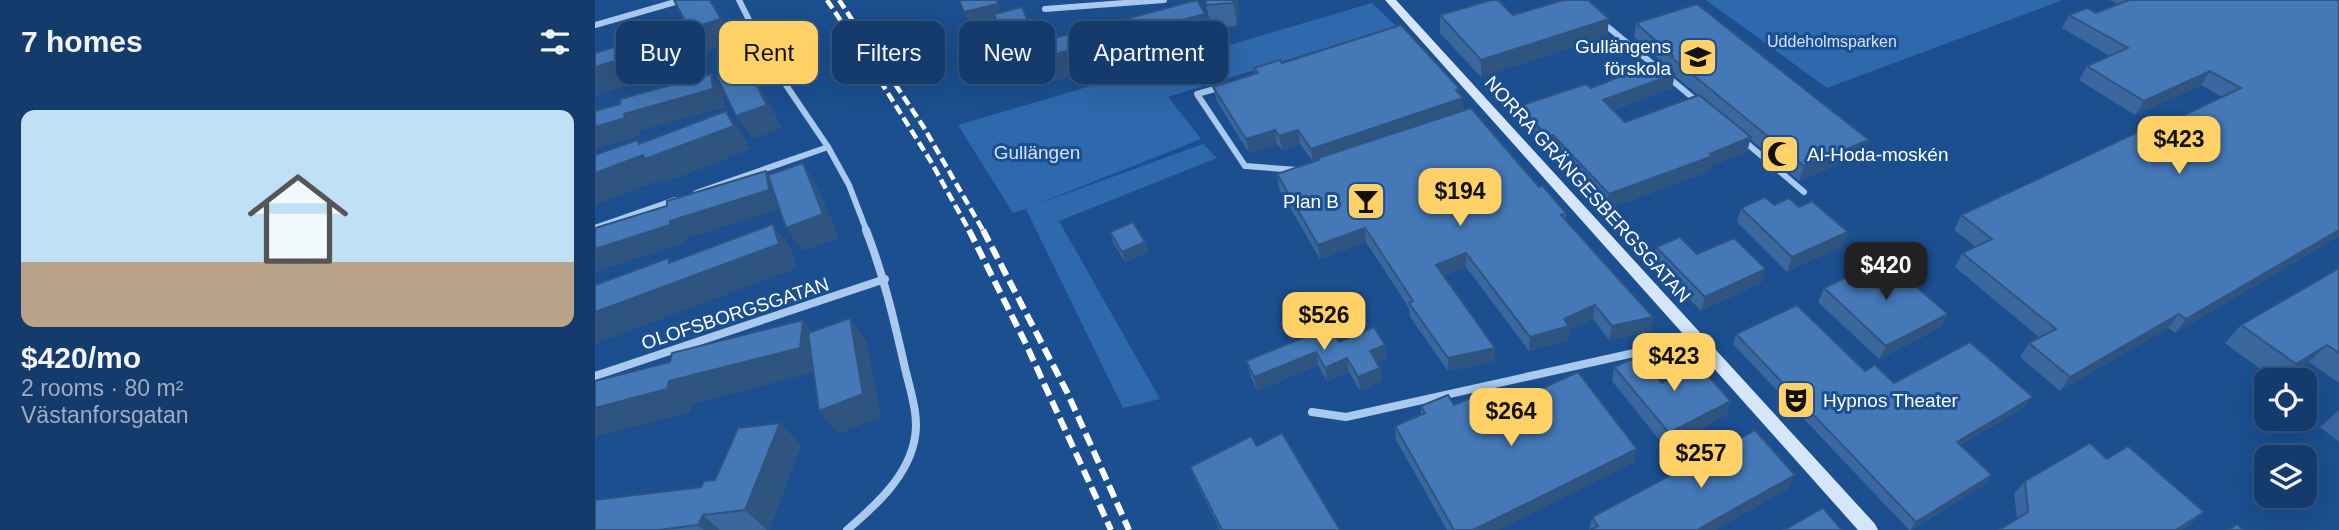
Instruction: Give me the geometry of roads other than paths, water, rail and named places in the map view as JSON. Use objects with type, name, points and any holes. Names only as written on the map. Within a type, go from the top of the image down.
[{"type":"street","points":[[595,25],[682,0]]},
{"type":"street","points":[[739,0],[750,21]]},
{"type":"street","points":[[1045,9],[1164,0]]},
{"type":"street","name":"NORRA GRÄNGESBERGSGATAN","points":[[1390,0],[1486,111],[1697,339],[1868,530]]},
{"type":"street","points":[[1597,17],[1709,112]]},
{"type":"street","points":[[1235,83],[1196,94],[1245,166],[1310,170]]},
{"type":"street","points":[[785,84],[828,147],[849,185],[885,279],[914,406],[915,437],[902,470],[877,504],[848,530]]},
{"type":"street","points":[[1740,138],[1804,192]]},
{"type":"street","points":[[595,228],[828,147]]},
{"type":"street","name":"OLOFSBORGSGATAN","points":[[595,376],[885,279]]},
{"type":"street","points":[[1312,412],[1346,417],[1697,339]]},
{"type":"railway","points":[[827,0],[841,21]]},
{"type":"railway","points":[[839,0],[923,126],[984,232]]},
{"type":"railway","points":[[882,84],[930,160],[970,232]]},
{"type":"railway","points":[[983,230],[1067,392],[1129,530]]},
{"type":"railway","points":[[970,232],[1025,342],[1111,530]]},
{"type":"place","name":"Gullängens förskola","points":[[1698,57]]},
{"type":"place","name":"Al-Hoda-moskén","points":[[1780,154]]},
{"type":"place","name":"Plan B","points":[[1366,201]]},
{"type":"place","name":"Hypnos Theater","points":[[1796,400]]},
{"type":"park label","name":"Uddeholmsparken","points":[[1832,41]]},
{"type":"park label","name":"Gullängen","points":[[1037,152]]}]
